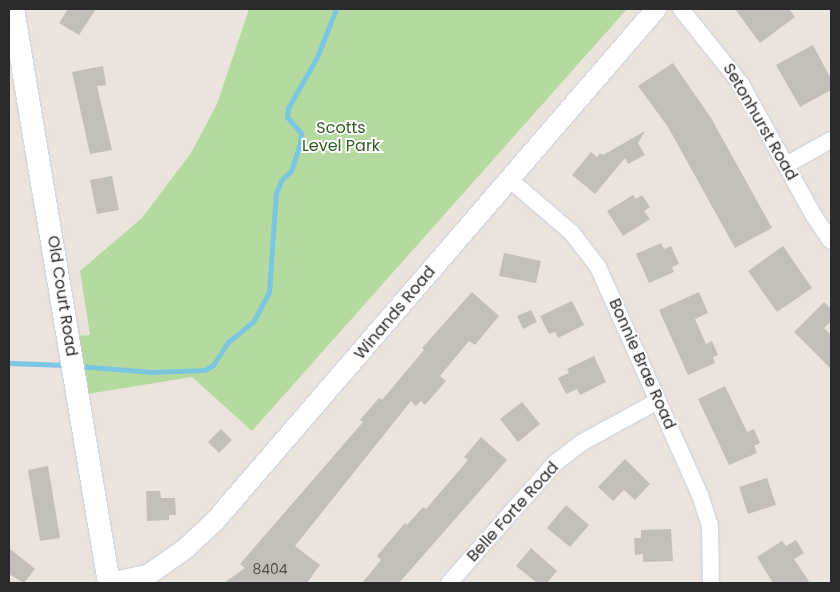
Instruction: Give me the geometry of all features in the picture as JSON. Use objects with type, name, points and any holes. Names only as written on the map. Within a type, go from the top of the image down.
[{"type":"main road","name":"Old Court Road","points":[[14,9],[109,583]]},
{"type":"street","name":"Winands Road","points":[[109,583],[148,575],[185,550],[215,521],[656,9]]},
{"type":"street","name":"Setonhurst Road","points":[[681,9],[741,84],[831,241]]},
{"type":"street","points":[[786,165],[831,140]]},
{"type":"street","name":"Bonnie Brae Road","points":[[509,179],[586,248],[598,267],[700,495],[710,526],[711,583]]},
{"type":"street","name":"Belle Forte Road","points":[[449,583],[555,463],[606,428],[658,401]]},
{"type":"green space","name":"Scotts Level Park","points":[[249,9],[627,9],[252,431],[192,377],[87,394],[78,336],[90,335],[80,271],[142,218],[191,153],[217,104]]},
{"type":"building","points":[[68,9],[96,9],[79,35],[59,23]]},
{"type":"building","points":[[735,9],[789,9],[795,17],[760,43]]},
{"type":"building","points":[[813,45],[831,79],[831,90],[800,107],[776,65]]},
{"type":"building","points":[[673,63],[711,118],[772,228],[735,248],[668,127],[638,86]]},
{"type":"building","points":[[103,66],[106,85],[97,86],[112,150],[90,154],[72,72]]},
{"type":"building","points":[[645,131],[638,143],[645,155],[628,164],[625,158],[595,194],[572,175],[591,152],[597,157],[600,153],[603,155]]},
{"type":"building","points":[[112,176],[119,210],[97,214],[90,180]]},
{"type":"building","points":[[633,195],[636,199],[642,195],[650,207],[644,211],[650,219],[623,236],[607,211]]},
{"type":"building","points":[[661,243],[664,249],[671,246],[679,264],[672,267],[674,272],[649,283],[636,254]]},
{"type":"building","points":[[783,246],[812,288],[777,312],[748,271]]},
{"type":"building","points":[[504,253],[541,261],[536,283],[499,276]]},
{"type":"building","points":[[472,292],[499,316],[475,345],[469,341],[440,376],[446,381],[425,405],[421,401],[416,406],[411,401],[295,546],[320,565],[307,583],[224,583],[245,568],[240,564],[363,422],[360,420],[379,398],[382,400],[424,350],[422,348]]},
{"type":"building","points":[[699,292],[708,313],[695,319],[706,344],[712,341],[718,355],[713,357],[715,363],[688,375],[659,310]]},
{"type":"building","points":[[572,301],[584,325],[558,338],[555,332],[549,334],[540,316]]},
{"type":"building","points":[[824,302],[831,309],[831,321],[824,328],[831,335],[831,369],[794,332]]},
{"type":"building","points":[[531,310],[537,322],[523,329],[517,316]]},
{"type":"building","points":[[594,356],[606,382],[580,395],[577,389],[566,394],[558,378],[569,373],[567,369]]},
{"type":"building","points":[[725,386],[747,432],[754,429],[760,443],[754,446],[757,453],[729,465],[698,399]]},
{"type":"building","points":[[522,402],[540,424],[518,442],[500,419]]},
{"type":"building","points":[[221,429],[232,440],[219,453],[208,442]]},
{"type":"building","points":[[481,437],[507,460],[399,583],[362,583],[381,560],[377,556],[405,523],[407,525],[423,507],[426,509],[468,460],[464,457]]},
{"type":"building","points":[[625,459],[650,484],[635,500],[624,490],[613,501],[598,487]]},
{"type":"building","points":[[48,466],[60,538],[40,541],[28,470]]},
{"type":"building","points":[[767,478],[776,505],[748,514],[739,487]]},
{"type":"building","points":[[146,491],[160,491],[161,498],[175,498],[176,515],[169,515],[169,520],[147,521]]},
{"type":"building","points":[[566,505],[589,525],[570,547],[547,528]]},
{"type":"building","points":[[671,529],[673,561],[643,562],[643,554],[635,555],[634,538],[641,538],[641,530]]},
{"type":"building","points":[[796,540],[804,553],[794,559],[810,583],[773,583],[757,557],[782,541],[786,546]]},
{"type":"building","points":[[9,548],[35,569],[24,583],[9,574]]},
{"type":"building","points":[[531,548],[557,571],[547,583],[537,583],[516,566]]},
{"type":"waterway","points":[[78,366],[152,372],[205,370],[213,365],[228,342],[253,322],[269,292],[276,193],[282,179],[291,171],[300,143],[301,133],[287,117],[288,108],[317,57],[336,9]]},
{"type":"waterway","points":[[9,363],[67,365]]}]
